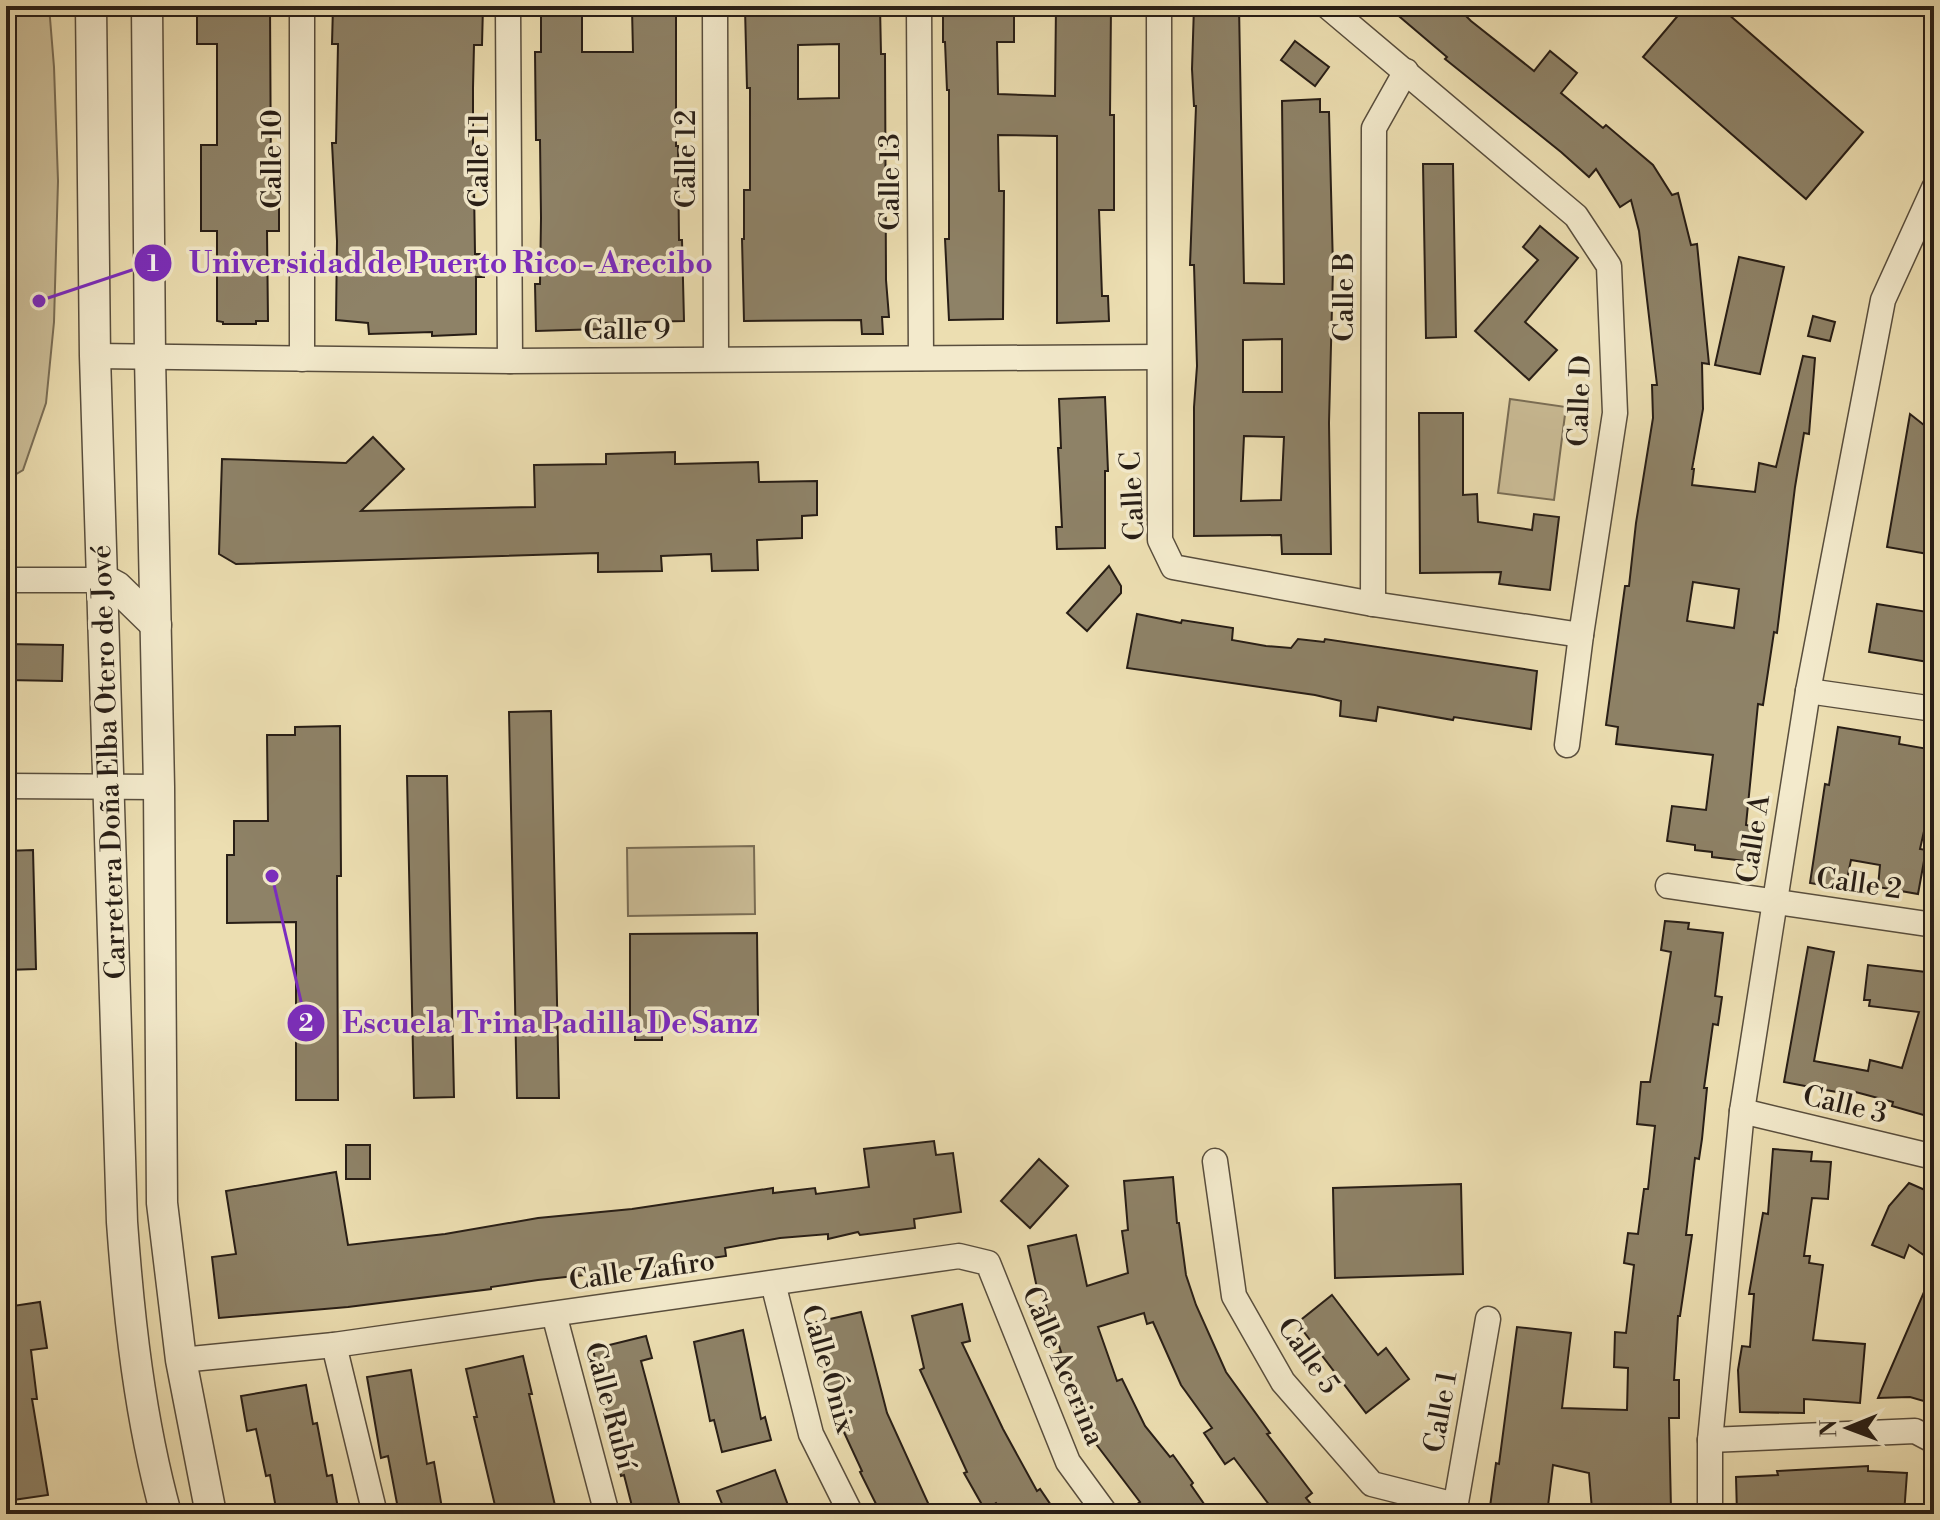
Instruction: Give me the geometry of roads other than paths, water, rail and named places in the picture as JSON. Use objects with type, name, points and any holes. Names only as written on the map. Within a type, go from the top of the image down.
[{"type":"street","name":"Carretera Doña Elba Otero de Jové","points":[[91,6],[95,356],[122,1222],[129,1322],[166,1514]]},
{"type":"street","name":"Carretera Doña Elba Otero de Jové","points":[[147,6],[162,1203],[181,1360],[211,1514]]},
{"type":"street","name":"Calle 10","points":[[302,6],[302,359]]},
{"type":"street","name":"Calle 11","points":[[508,6],[510,361]]},
{"type":"street","name":"Calle 12","points":[[715,6],[716,359]]},
{"type":"street","name":"Calle 13","points":[[919,6],[921,358]]},
{"type":"street","name":"Calle C","points":[[1159,6],[1160,540],[1173,567],[1373,604],[1581,635]]},
{"type":"street","points":[[1327,6],[1406,71]]},
{"type":"street","name":"Calle D","points":[[1406,71],[1576,216],[1609,266],[1615,413],[1567,745]]},
{"type":"street","name":"Calle B","points":[[1373,604],[1374,128],[1406,71]]},
{"type":"street","name":"Calle A","points":[[1710,1514],[1710,1440],[1742,1111],[1808,691],[1883,300],[1934,188]]},
{"type":"street","name":"Calle 9","points":[[95,356],[510,361],[1159,357]]},
{"type":"street","points":[[6,580],[104,580],[117,587],[156,625]]},
{"type":"street","points":[[1808,691],[1934,709]]},
{"type":"street","points":[[6,786],[159,787]]},
{"type":"street","name":"Calle 2","points":[[1668,886],[1934,925]]},
{"type":"street","name":"Calle 3","points":[[1742,1111],[1934,1157]]},
{"type":"street","name":"Calle 5","points":[[1215,1161],[1234,1296],[1283,1382],[1372,1484],[1454,1510]]},
{"type":"street","name":"Calle Zafiro","points":[[181,1360],[334,1345],[959,1256]]},
{"type":"street","name":"Calle Acerina","points":[[959,1256],[988,1263],[1068,1462],[1106,1514]]},
{"type":"street","name":"Calle Ónix","points":[[773,1283],[811,1434],[851,1514]]},
{"type":"street","name":"Calle Rubí","points":[[554,1314],[607,1514]]},
{"type":"street","name":"Calle 1","points":[[1454,1510],[1488,1319]]},
{"type":"street","points":[[334,1345],[375,1514]]},
{"type":"street","points":[[1710,1440],[1915,1431],[1934,1441]]},
{"type":"place","name":"Universidad de Puerto Rico - Arecibo","points":[[39,301]]},
{"type":"place","name":"Escuela Trina Padilla De Sanz","points":[[272,876]]}]
